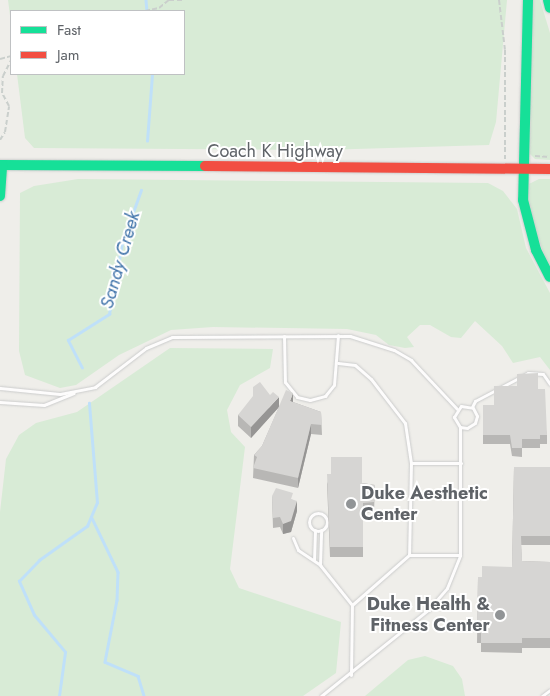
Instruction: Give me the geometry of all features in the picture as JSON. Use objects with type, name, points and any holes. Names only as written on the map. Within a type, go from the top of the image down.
[{"type":"main road","points":[[528,0],[522,169],[526,217],[536,250],[550,277]]},
{"type":"main road","points":[[548,0],[550,8]]},
{"type":"main road","name":"Coach K Highway","points":[[1,165],[550,169]]},
{"type":"main road","points":[[0,196],[1,165]]},
{"type":"lane","points":[[284,336],[285,382],[290,391],[310,400],[325,396],[334,385],[338,363],[338,335]]},
{"type":"lane","points":[[0,402],[44,405],[76,392],[95,387],[146,348],[172,337],[338,335],[368,340],[394,350],[411,360],[457,409]]},
{"type":"lane","points":[[338,363],[355,365],[371,379],[400,416],[407,430],[411,463],[409,555]]},
{"type":"lane","points":[[472,407],[475,401],[528,373],[543,374],[550,384]]},
{"type":"lane","points":[[0,388],[60,394],[76,392]]},
{"type":"lane","points":[[322,696],[351,675],[438,599],[447,588],[460,555],[460,427],[454,420],[457,409],[464,405],[472,407],[477,416],[475,424],[467,428],[460,427]]},
{"type":"lane","points":[[411,463],[461,463]]},
{"type":"lane","points":[[314,560],[315,530],[309,521],[316,513],[322,514],[326,520],[321,530],[320,565]]},
{"type":"lane","points":[[315,530],[321,530]]},
{"type":"lane","points":[[293,538],[298,550],[320,565],[352,606],[351,675]]},
{"type":"lane","points":[[352,606],[409,555],[460,555]]},
{"type":"lane","points":[[542,696],[550,690]]},
{"type":"path","points":[[150,10],[159,8],[169,0],[184,0]]},
{"type":"path","points":[[499,0],[505,50],[505,169]]},
{"type":"path","points":[[0,140],[6,132],[9,106],[2,93],[3,76],[10,62]]},
{"type":"path","points":[[532,153],[537,157],[550,157]]},
{"type":"green space","points":[[8,0],[507,0],[496,122],[489,145],[322,150],[34,148],[25,138],[17,75],[185,75],[185,10],[10,10],[10,15]]},
{"type":"green space","points":[[531,0],[540,0],[550,33],[550,160],[535,159],[530,154]]},
{"type":"green space","points":[[78,179],[488,183],[503,191],[517,209],[526,248],[550,293],[550,370],[540,357],[513,363],[502,346],[475,321],[461,338],[451,337],[430,325],[420,325],[407,337],[414,347],[405,348],[389,345],[376,335],[347,329],[213,327],[171,330],[119,355],[76,385],[60,388],[25,375],[19,351],[20,193],[34,186]]},
{"type":"green space","points":[[539,179],[550,179],[550,270],[528,211],[529,184]]},
{"type":"green space","points":[[170,348],[273,349],[270,368],[240,385],[227,410],[231,432],[245,447],[230,569],[239,588],[341,622],[336,673],[303,696],[0,696],[0,512],[6,459],[19,435],[36,423],[77,412]]},
{"type":"green space","points":[[425,656],[453,666],[462,679],[465,696],[365,696],[408,660]]},
{"type":"building","points":[[538,373],[538,389],[545,389],[547,435],[540,435],[540,439],[522,439],[522,448],[512,448],[510,435],[483,435],[483,405],[494,405],[494,386],[517,386],[517,374]]},
{"type":"building","points":[[260,382],[270,395],[273,392],[279,397],[251,427],[238,415],[253,396],[253,387]]},
{"type":"building","points":[[286,390],[293,393],[290,401],[321,412],[322,425],[311,424],[298,478],[253,468],[257,457],[254,455],[262,446]]},
{"type":"building","name":"Duke Aesthetic Center","points":[[331,457],[362,457],[362,483],[375,485],[374,502],[363,503],[363,547],[330,547],[327,474],[331,474]]},
{"type":"building","points":[[514,467],[550,467],[550,536],[521,536],[522,561],[550,562],[550,638],[522,638],[522,643],[481,643],[481,633],[477,633],[478,577],[482,577],[482,566],[512,567]]},
{"type":"building","points":[[276,488],[293,493],[291,499],[297,501],[291,521],[283,524],[280,517],[273,518],[272,496]]},
{"type":"waterway","name":"Sandy Creek","points":[[146,0],[147,10]]},
{"type":"waterway","name":"Sandy Creek","points":[[147,141],[152,75]]},
{"type":"waterway","name":"Sandy Creek","points":[[82,368],[68,340],[109,314],[122,243],[141,190]]},
{"type":"waterway","points":[[59,696],[65,652],[34,615],[19,581],[39,560],[87,526],[97,503],[89,403]]},
{"type":"waterway","name":"Sandy Creek","points":[[92,518],[118,572],[117,600],[105,662],[138,676],[144,696]]},
{"type":"traffic: fast","points":[[528,0],[523,200],[536,250],[550,277]]},
{"type":"traffic: fast","points":[[548,0],[550,8]]},
{"type":"traffic: fast","points":[[0,165],[205,166]]},
{"type":"traffic: fast","points":[[0,196],[2,165]]},
{"type":"traffic: jam","points":[[205,166],[550,169]]},
{"type":"place","name":"Duke Aesthetic Center","points":[[351,504]]},
{"type":"place","name":"Duke Health & Fitness Center","points":[[500,615]]}]
